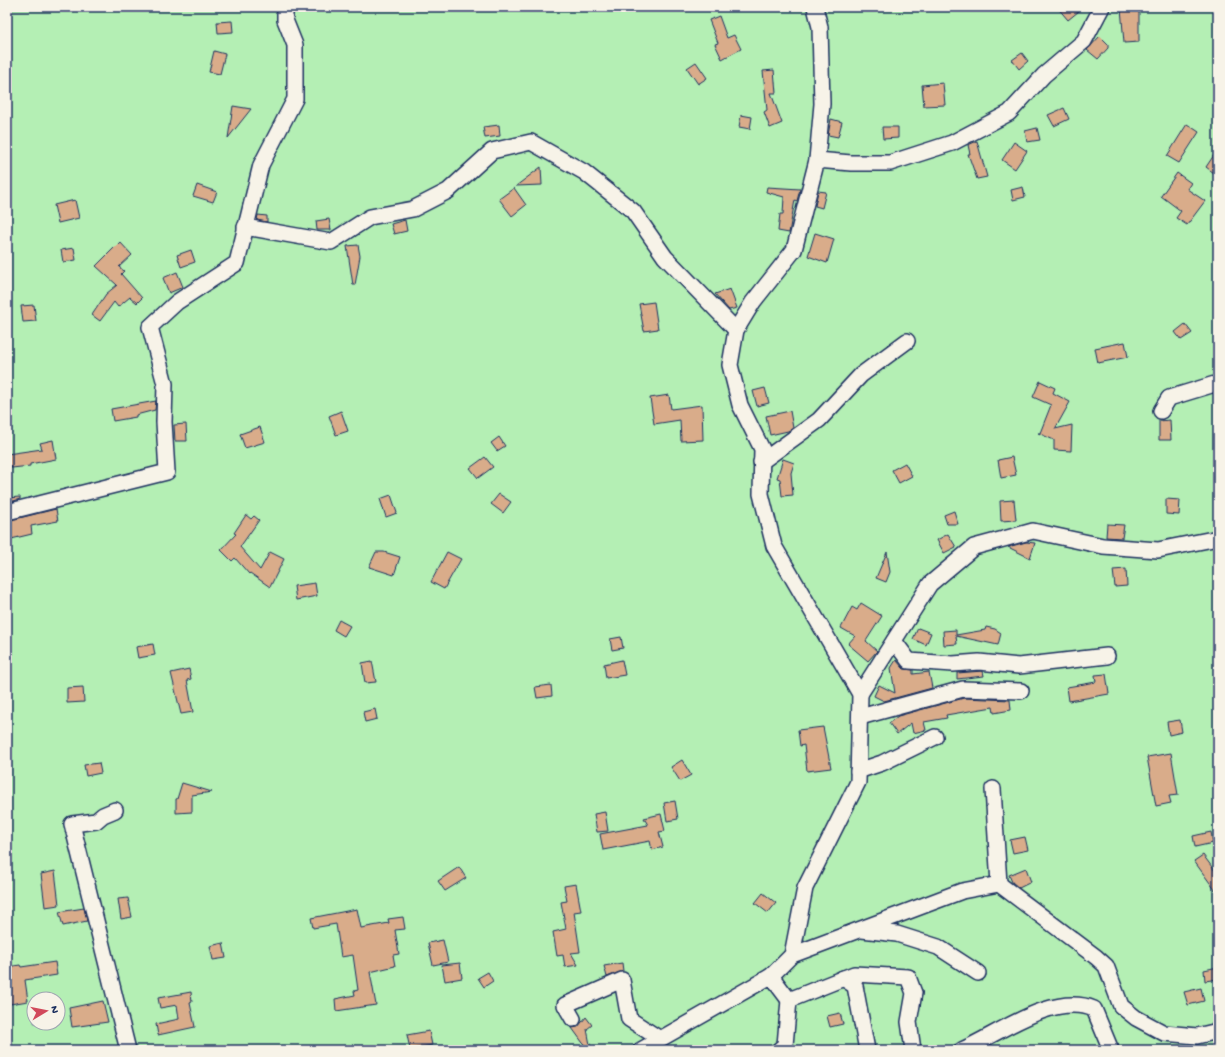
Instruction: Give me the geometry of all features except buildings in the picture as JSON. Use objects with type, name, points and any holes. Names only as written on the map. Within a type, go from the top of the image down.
[{"type":"street","points":[[7,512],[167,472],[164,422],[165,384],[150,327],[177,302],[237,263],[261,165],[295,99],[294,45],[285,20],[285,7]]},
{"type":"street","points":[[792,955],[805,888],[858,782],[860,694],[774,546],[761,494],[762,449],[740,404],[730,365],[736,330],[753,302],[794,250],[817,160],[822,96],[820,27],[815,7]]},
{"type":"street","points":[[817,160],[851,163],[890,163],[952,143],[1009,113],[1044,75],[1084,42],[1102,7]]},
{"type":"street","points":[[245,227],[331,242],[370,217],[413,209],[448,191],[492,151],[531,142],[584,172],[633,211],[665,257],[736,330]]},
{"type":"street","points":[[761,462],[819,420],[861,375],[907,341]]},
{"type":"street","points":[[1161,411],[1169,398],[1218,383]]},
{"type":"street","points":[[860,694],[930,584],[974,547],[1033,531],[1103,546],[1158,550],[1218,538]]},
{"type":"street","points":[[894,641],[908,661],[952,664],[979,662],[1018,666],[1107,656]]},
{"type":"street","points":[[860,717],[963,689],[1021,691]]},
{"type":"street","points":[[858,771],[882,763],[935,737]]},
{"type":"street","points":[[993,789],[999,884]]},
{"type":"street","points":[[115,810],[103,815],[96,821],[72,824],[128,1050]]},
{"type":"street","points":[[641,1050],[771,976],[792,955],[962,892],[999,884],[1106,966],[1120,1006],[1136,1018],[1164,1033],[1197,1036],[1218,1031]]},
{"type":"street","points":[[859,930],[897,934],[938,947],[978,973]]},
{"type":"street","points":[[789,1000],[854,974],[908,977],[914,993],[909,1022],[913,1050]]},
{"type":"street","points":[[771,976],[789,1000],[785,1045],[779,1050]]},
{"type":"street","points":[[843,978],[854,986],[867,1050]]},
{"type":"street","points":[[573,1019],[565,1005],[622,980],[629,1019],[660,1039]]},
{"type":"street","points":[[962,1050],[1032,1014],[1061,1007],[1083,1005],[1094,1009],[1111,1050]]},
{"type":"green space","points":[[7,7],[1218,7],[1218,1050],[7,1050]]}]
